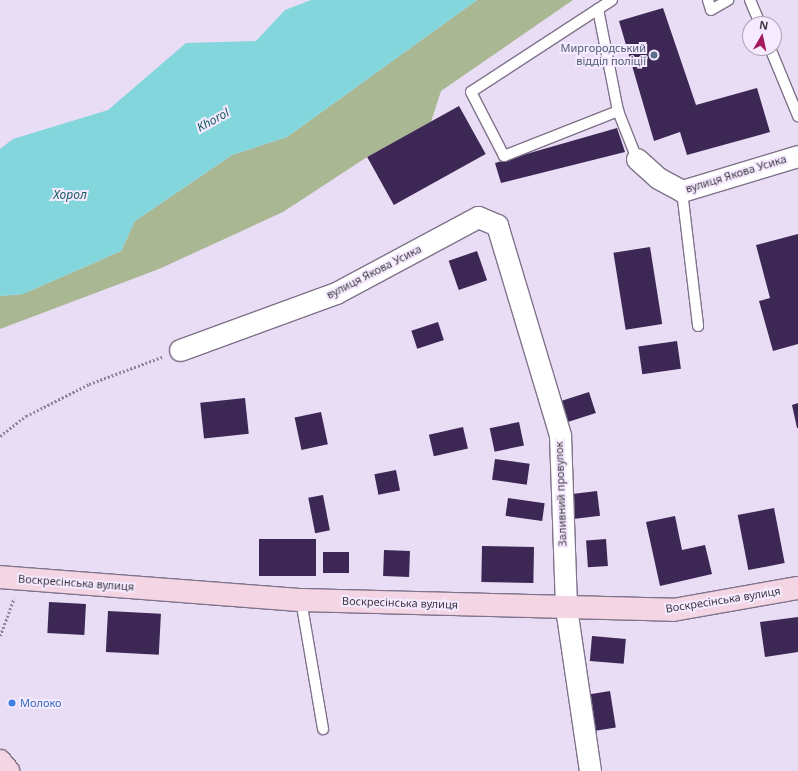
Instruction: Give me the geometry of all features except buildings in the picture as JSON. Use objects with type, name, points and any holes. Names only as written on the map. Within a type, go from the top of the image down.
[{"type":"street","name":"вулиця Якова Усика","points":[[637,159],[658,178],[682,191],[798,156]]},
{"type":"street","name":"вулиця Якова Усика","points":[[180,350],[336,293],[478,217],[497,225]]},
{"type":"street","name":"Заливний провулок","points":[[497,225],[560,435],[566,608],[590,771]]},
{"type":"street","name":"Воскресінська вулиця","points":[[0,577],[301,600],[672,610],[798,588]]},
{"type":"lane","points":[[612,0],[471,92],[504,156],[618,111]]},
{"type":"lane","points":[[708,0],[711,10],[728,0]]},
{"type":"lane","points":[[750,0],[757,16]]},
{"type":"lane","points":[[598,9],[618,111],[637,159]]},
{"type":"lane","points":[[773,56],[798,116]]},
{"type":"lane","points":[[682,191],[698,326]]},
{"type":"lane","points":[[301,600],[323,729]]},
{"type":"path","points":[[0,436],[26,416],[89,384],[180,350]]},
{"type":"path","points":[[0,636],[15,595]]},
{"type":"shaded area","points":[[477,0],[573,0],[441,91],[431,122],[367,157],[283,212],[159,269],[0,329],[0,296],[23,294],[121,251],[135,221],[232,155],[287,137]]},
{"type":"water","name":"Хорол","points":[[311,0],[477,0],[287,137],[232,155],[135,221],[121,251],[23,294],[0,296],[0,149],[13,139],[108,110],[186,43],[256,41],[285,10]]},
{"type":"place","name":"Миргородський відділ поліції","points":[[654,55]]},
{"type":"place","name":"Молоко","points":[[12,703]]},
{"type":"water label","name":"Khorol","points":[[213,120]]}]
